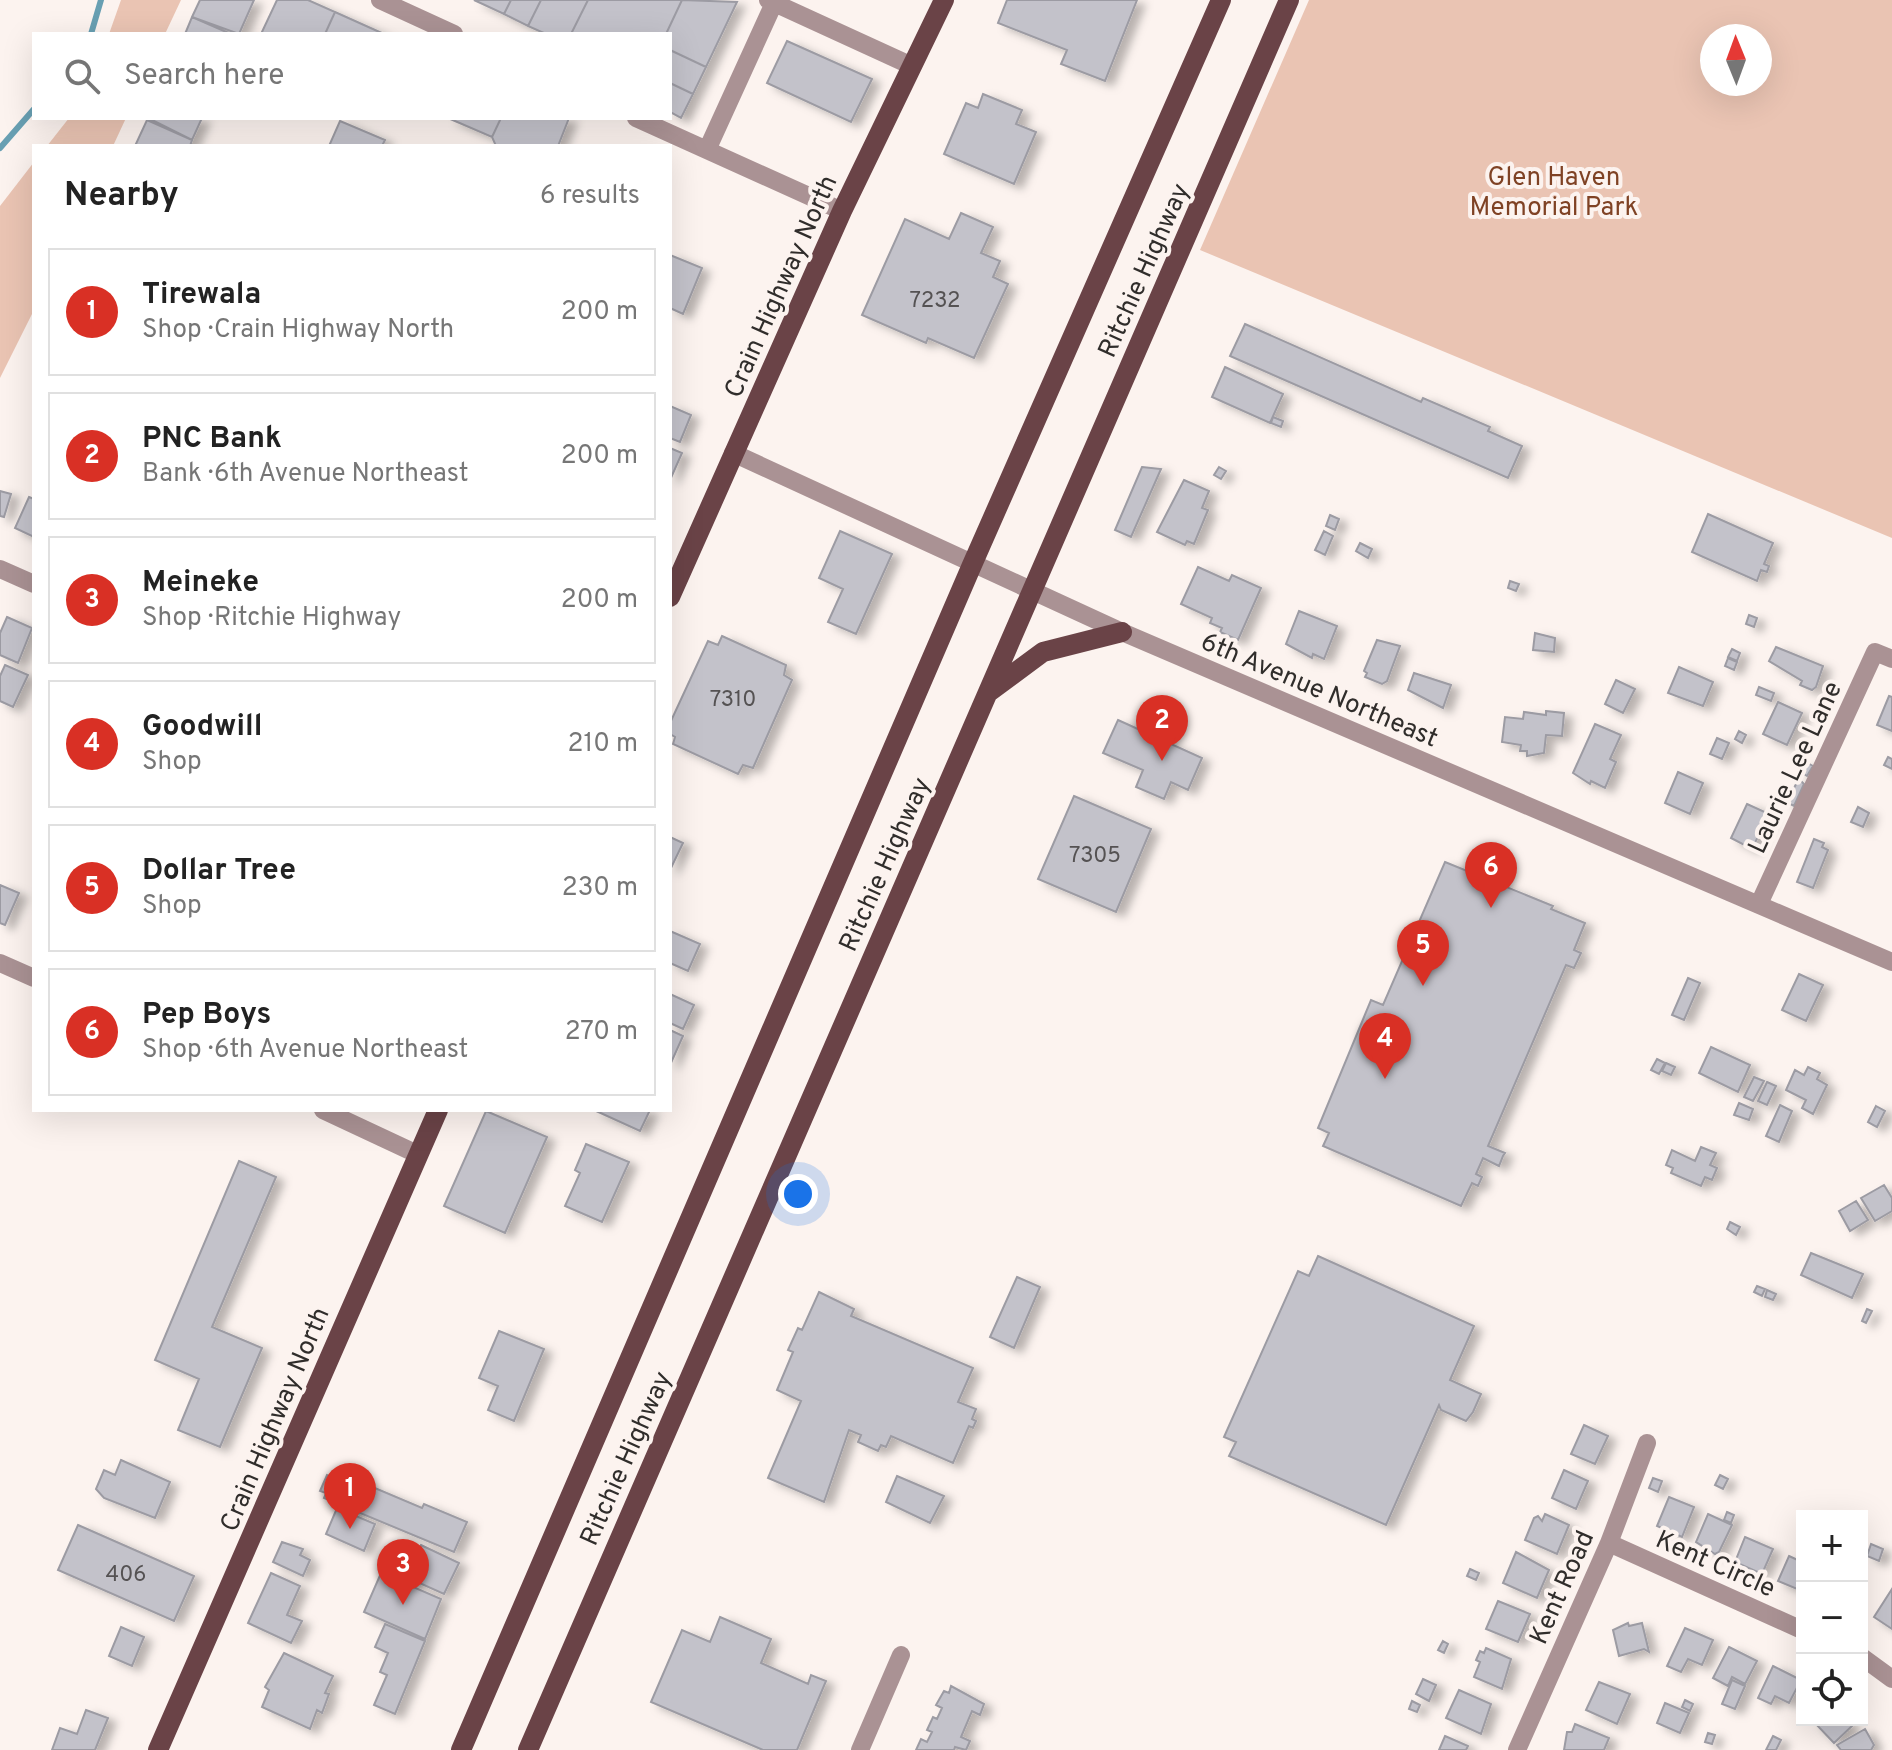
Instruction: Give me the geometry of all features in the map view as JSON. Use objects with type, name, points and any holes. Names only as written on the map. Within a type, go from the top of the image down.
[{"type":"main road","name":"Crain Highway North","points":[[672,592],[842,211],[944,0]]},
{"type":"main road","name":"Ritchie Highway","points":[[461,1750],[972,565],[1221,0]]},
{"type":"main road","name":"Ritchie Highway","points":[[528,1750],[1289,0]]},
{"type":"main road","points":[[986,694],[1043,652],[1122,632]]},
{"type":"main road","name":"Crain Highway North","points":[[158,1750],[437,1112]]},
{"type":"street","points":[[380,0],[450,32]]},
{"type":"street","points":[[707,150],[771,1],[912,66]]},
{"type":"street","points":[[640,120],[842,211]]},
{"type":"street","name":"6th Avenue Northeast","points":[[733,453],[1030,592],[1892,962]]},
{"type":"street","points":[[0,569],[32,583]]},
{"type":"street","name":"Laurie Lee Lane","points":[[1759,904],[1884,656]]},
{"type":"street","points":[[0,963],[32,977]]},
{"type":"street","points":[[327,1112],[417,1154]]},
{"type":"street","name":"Kent Road","points":[[1517,1750],[1609,1543],[1647,1443]]},
{"type":"street","name":"Kent Circle","points":[[1609,1543],[1796,1627]]},
{"type":"street","points":[[860,1750],[901,1655]]},
{"type":"street","points":[[1868,1661],[1892,1679]]},
{"type":"green space","points":[[121,0],[181,0],[166,32],[110,32]]},
{"type":"green space","name":"Glen Haven Memorial Park","points":[[1309,0],[1892,0],[1892,538],[1200,250]]},
{"type":"green space","points":[[67,120],[125,120],[114,144],[49,144]]},
{"type":"green space","points":[[32,165],[32,314],[0,378],[0,206]]},
{"type":"building","points":[[200,0],[254,0],[240,32],[192,17]]},
{"type":"building","points":[[277,0],[308,0],[335,12],[326,32],[262,32]]},
{"type":"building","points":[[474,0],[511,0],[504,14]]},
{"type":"building","points":[[511,0],[541,0],[528,26],[504,14]]},
{"type":"building","points":[[541,0],[588,0],[572,32],[542,32],[528,26]]},
{"type":"building","points":[[588,0],[682,0],[667,32],[572,32]]},
{"type":"building","points":[[682,0],[737,2],[706,67],[672,51],[672,32],[667,32]]},
{"type":"building","points":[[1007,0],[1137,0],[1105,81],[1061,64],[1067,50],[998,23]]},
{"type":"building","points":[[335,12],[380,32],[326,32]]},
{"type":"building","points":[[192,17],[226,32],[186,32]]},
{"type":"building","points":[[787,41],[872,79],[851,122],[767,83]]},
{"type":"building","points":[[672,51],[706,67],[693,94],[672,84]]},
{"type":"building","points":[[672,84],[693,94],[681,118],[672,113]]},
{"type":"building","points":[[983,94],[1022,110],[1016,124],[1036,132],[1014,184],[944,154],[966,103],[978,108]]},
{"type":"building","points":[[147,120],[192,140],[191,144],[136,144]]},
{"type":"building","points":[[152,120],[201,120],[192,140]]},
{"type":"building","points":[[453,120],[500,120],[492,137]]},
{"type":"building","points":[[500,120],[568,120],[559,144],[495,144],[492,137]]},
{"type":"building","points":[[340,121],[385,140],[383,144],[330,144]]},
{"type":"building","points":[[961,213],[993,227],[981,253],[1000,261],[993,277],[1008,284],[974,358],[928,338],[926,343],[862,315],[905,219],[949,239]]},
{"type":"building","points":[[672,256],[702,268],[683,314],[672,309]]},
{"type":"building","points":[[1245,324],[1421,402],[1423,398],[1490,427],[1488,431],[1522,446],[1508,478],[1230,356]]},
{"type":"building","points":[[1225,367],[1283,394],[1270,423],[1212,397]]},
{"type":"building","points":[[672,407],[691,415],[680,442],[672,439]]},
{"type":"building","points":[[1273,417],[1283,421],[1281,427],[1271,423]]},
{"type":"building","points":[[672,449],[682,453],[672,476]]},
{"type":"building","points":[[1142,467],[1161,469],[1131,537],[1115,530]]},
{"type":"building","points":[[1219,467],[1226,471],[1221,479],[1214,475]]},
{"type":"building","points":[[1184,480],[1209,491],[1202,508],[1208,510],[1194,544],[1187,541],[1185,545],[1157,532]]},
{"type":"building","points":[[0,491],[11,494],[4,517],[0,516]]},
{"type":"building","points":[[29,497],[32,498],[32,536],[15,528]]},
{"type":"building","points":[[1708,514],[1773,543],[1764,564],[1769,566],[1767,572],[1761,570],[1757,581],[1692,552]]},
{"type":"building","points":[[1330,515],[1339,519],[1335,530],[1326,526]]},
{"type":"building","points":[[840,531],[892,554],[856,634],[828,622],[843,589],[819,578]]},
{"type":"building","points":[[1324,531],[1333,536],[1325,555],[1315,550]]},
{"type":"building","points":[[1360,543],[1372,549],[1368,558],[1356,551]]},
{"type":"building","points":[[1198,567],[1229,581],[1232,575],[1261,588],[1238,640],[1220,632],[1222,628],[1210,623],[1212,618],[1181,604]]},
{"type":"building","points":[[1510,581],[1519,584],[1516,591],[1508,588]]},
{"type":"building","points":[[1299,611],[1337,626],[1324,659],[1313,654],[1312,658],[1286,644]]},
{"type":"building","points":[[1749,615],[1757,618],[1754,627],[1746,624]]},
{"type":"building","points":[[7,617],[32,628],[18,663],[0,655],[0,633]]},
{"type":"building","points":[[1535,633],[1555,638],[1554,652],[1533,650]]},
{"type":"building","points":[[722,636],[786,665],[784,675],[792,680],[753,768],[743,765],[738,774],[673,744],[672,719],[708,641],[718,645]]},
{"type":"building","points":[[1377,640],[1400,646],[1387,681],[1382,684],[1365,677],[1367,673],[1364,671]]},
{"type":"building","points":[[1776,647],[1823,666],[1816,687],[1812,690],[1800,685],[1802,681],[1769,661]]},
{"type":"building","points":[[1732,649],[1740,653],[1737,661],[1728,657]]},
{"type":"building","points":[[1728,658],[1737,662],[1734,670],[1725,666]]},
{"type":"building","points":[[5,665],[28,675],[13,707],[0,701],[0,676]]},
{"type":"building","points":[[1679,667],[1713,682],[1703,706],[1668,693]]},
{"type":"building","points":[[1414,673],[1451,685],[1443,708],[1408,690]]},
{"type":"building","points":[[1616,680],[1635,689],[1623,713],[1605,704]]},
{"type":"building","points":[[1759,687],[1774,693],[1771,701],[1756,695]]},
{"type":"building","points":[[1889,696],[1892,697],[1892,731],[1877,725]]},
{"type":"building","points":[[1778,702],[1802,713],[1787,745],[1763,734]]},
{"type":"building","points":[[1546,711],[1564,713],[1562,736],[1546,735],[1544,753],[1527,756],[1527,751],[1520,751],[1521,745],[1502,742],[1505,717],[1523,719],[1524,712],[1546,715]]},
{"type":"building","points":[[1118,720],[1202,758],[1188,790],[1171,782],[1164,799],[1136,787],[1143,770],[1103,753]]},
{"type":"building","points":[[1595,724],[1621,735],[1610,759],[1616,762],[1605,788],[1591,781],[1590,784],[1573,773]]},
{"type":"building","points":[[1739,731],[1746,735],[1742,743],[1735,739]]},
{"type":"building","points":[[1717,738],[1729,743],[1722,759],[1710,754]]},
{"type":"building","points":[[1888,757],[1892,759],[1892,769],[1884,765]]},
{"type":"building","points":[[1806,762],[1813,766],[1807,776],[1800,772]]},
{"type":"building","points":[[1678,772],[1703,783],[1690,814],[1665,803]]},
{"type":"building","points":[[1799,779],[1804,784],[1794,806],[1786,802]]},
{"type":"building","points":[[1074,796],[1151,829],[1116,912],[1038,879]]},
{"type":"building","points":[[1747,804],[1769,814],[1752,849],[1731,838]]},
{"type":"building","points":[[1858,807],[1869,813],[1863,827],[1851,822]]},
{"type":"building","points":[[672,838],[683,843],[672,866]]},
{"type":"building","points":[[1814,839],[1824,843],[1822,847],[1828,850],[1813,888],[1797,882]]},
{"type":"building","points":[[1445,862],[1553,906],[1551,909],[1585,923],[1574,950],[1581,953],[1574,968],[1566,965],[1488,1146],[1505,1153],[1499,1166],[1483,1158],[1476,1174],[1482,1177],[1478,1186],[1472,1183],[1461,1206],[1323,1146],[1329,1133],[1318,1128],[1371,1000],[1383,1005]]},
{"type":"building","points":[[0,885],[19,893],[5,925],[0,923]]},
{"type":"building","points":[[672,932],[700,944],[688,971],[672,964]]},
{"type":"building","points":[[1799,974],[1823,985],[1806,1021],[1782,1010]]},
{"type":"building","points":[[1688,978],[1700,983],[1684,1020],[1672,1015]]},
{"type":"building","points":[[672,995],[694,1005],[683,1029],[672,1024]]},
{"type":"building","points":[[672,1031],[683,1036],[672,1061]]},
{"type":"building","points":[[1711,1047],[1750,1065],[1738,1092],[1699,1073]]},
{"type":"building","points":[[1657,1059],[1665,1063],[1659,1074],[1651,1070]]},
{"type":"building","points":[[1666,1063],[1675,1067],[1671,1075],[1662,1071]]},
{"type":"building","points":[[1808,1067],[1820,1073],[1817,1079],[1827,1085],[1813,1114],[1802,1108],[1806,1100],[1786,1090],[1795,1070],[1804,1075]]},
{"type":"building","points":[[1754,1077],[1764,1081],[1753,1101],[1744,1097]]},
{"type":"building","points":[[1767,1082],[1776,1086],[1767,1105],[1758,1101]]},
{"type":"building","points":[[1739,1103],[1753,1109],[1749,1120],[1734,1115]]},
{"type":"building","points":[[1780,1105],[1792,1111],[1779,1142],[1766,1136]]},
{"type":"building","points":[[1876,1106],[1885,1111],[1877,1127],[1868,1122]]},
{"type":"building","points":[[486,1112],[547,1137],[505,1233],[444,1206]]},
{"type":"building","points":[[598,1112],[649,1112],[640,1131]]},
{"type":"building","points":[[586,1144],[629,1162],[602,1222],[565,1206],[580,1173],[575,1170]]},
{"type":"building","points":[[1701,1147],[1716,1153],[1710,1165],[1717,1168],[1712,1180],[1705,1177],[1701,1186],[1671,1173],[1673,1168],[1666,1165],[1672,1150],[1695,1161]]},
{"type":"building","points":[[239,1161],[276,1177],[212,1327],[262,1348],[220,1447],[178,1430],[199,1379],[155,1360]]},
{"type":"building","points":[[1884,1185],[1892,1198],[1892,1211],[1875,1221],[1861,1198]]},
{"type":"building","points":[[1856,1201],[1868,1220],[1850,1231],[1839,1211]]},
{"type":"building","points":[[1730,1222],[1740,1227],[1736,1235],[1727,1229]]},
{"type":"building","points":[[1811,1253],[1863,1274],[1852,1298],[1801,1275]]},
{"type":"building","points":[[1318,1256],[1474,1326],[1450,1380],[1481,1394],[1466,1421],[1441,1410],[1439,1405],[1386,1525],[1229,1456],[1236,1442],[1224,1437],[1298,1271],[1309,1276]]},
{"type":"building","points":[[1017,1277],[1040,1287],[1014,1348],[990,1337]]},
{"type":"building","points":[[1757,1286],[1765,1289],[1762,1296],[1754,1292]]},
{"type":"building","points":[[1767,1290],[1776,1294],[1773,1300],[1765,1297]]},
{"type":"building","points":[[819,1292],[854,1309],[851,1316],[973,1368],[958,1402],[976,1409],[972,1419],[976,1421],[973,1428],[969,1426],[953,1463],[891,1436],[886,1447],[881,1445],[878,1451],[858,1442],[861,1435],[849,1430],[824,1502],[768,1478],[801,1401],[777,1390],[793,1352],[788,1350],[798,1328],[802,1330]]},
{"type":"building","points":[[1867,1309],[1872,1311],[1866,1323],[1862,1321]]},
{"type":"building","points":[[499,1331],[544,1349],[514,1421],[488,1410],[498,1386],[479,1378]]},
{"type":"building","points":[[1584,1425],[1608,1436],[1595,1464],[1571,1454]]},
{"type":"building","points":[[121,1460],[170,1482],[155,1518],[104,1498],[96,1489],[104,1470],[115,1475]]},
{"type":"building","points":[[1564,1470],[1588,1481],[1576,1509],[1552,1498]]},
{"type":"building","points":[[337,1472],[422,1508],[424,1504],[467,1522],[454,1552],[324,1498],[326,1493],[320,1491],[327,1475],[334,1478]]},
{"type":"building","points":[[1720,1475],[1728,1479],[1723,1489],[1715,1485]]},
{"type":"building","points":[[897,1476],[944,1496],[930,1523],[886,1502]]},
{"type":"building","points":[[1653,1478],[1662,1481],[1658,1492],[1649,1488]]},
{"type":"building","points":[[1669,1497],[1694,1507],[1682,1537],[1657,1526]]},
{"type":"building","points":[[337,1508],[375,1524],[364,1551],[326,1534]]},
{"type":"building","points":[[1727,1512],[1734,1515],[1731,1523],[1724,1520]]},
{"type":"building","points":[[1545,1514],[1569,1525],[1557,1554],[1525,1540],[1534,1518],[1538,1516],[1542,1521]]},
{"type":"building","points":[[1708,1514],[1732,1525],[1719,1552],[1715,1554],[1696,1542]]},
{"type":"building","points":[[78,1525],[194,1576],[174,1621],[58,1570]]},
{"type":"building","points":[[1745,1537],[1773,1549],[1762,1574],[1735,1562]]},
{"type":"building","points":[[282,1542],[303,1549],[300,1555],[310,1560],[303,1576],[273,1562]]},
{"type":"building","points":[[1871,1544],[1883,1549],[1879,1561],[1868,1556]]},
{"type":"building","points":[[421,1545],[459,1563],[444,1594],[406,1577]]},
{"type":"building","points":[[1516,1552],[1549,1570],[1537,1598],[1503,1583]]},
{"type":"building","points":[[1789,1556],[1796,1559],[1796,1588],[1778,1581]]},
{"type":"building","points":[[1470,1569],[1479,1573],[1476,1580],[1467,1576]]},
{"type":"building","points":[[271,1573],[300,1586],[287,1615],[302,1621],[291,1643],[248,1623]]},
{"type":"building","points":[[381,1573],[441,1599],[425,1639],[364,1612]]},
{"type":"building","points":[[1892,1589],[1892,1629],[1874,1617]]},
{"type":"building","points":[[1498,1601],[1530,1614],[1518,1642],[1486,1629]]},
{"type":"building","points":[[720,1617],[771,1639],[761,1663],[808,1684],[811,1675],[826,1681],[797,1750],[763,1750],[651,1702],[682,1630],[710,1642]]},
{"type":"building","points":[[1628,1623],[1629,1626],[1642,1623],[1649,1652],[1644,1649],[1619,1656],[1613,1630]]},
{"type":"building","points":[[385,1624],[425,1641],[395,1714],[374,1705],[387,1675],[380,1672],[388,1653],[375,1647]]},
{"type":"building","points":[[121,1627],[144,1637],[132,1666],[109,1656]]},
{"type":"building","points":[[1685,1628],[1713,1640],[1702,1665],[1688,1659],[1681,1672],[1667,1666]]},
{"type":"building","points":[[1443,1641],[1448,1644],[1444,1653],[1438,1650]]},
{"type":"building","points":[[1729,1647],[1757,1661],[1745,1684],[1732,1677],[1728,1686],[1713,1678]]},
{"type":"building","points":[[1486,1648],[1511,1659],[1502,1689],[1474,1677],[1480,1662],[1476,1660],[1480,1651],[1484,1653]]},
{"type":"building","points":[[284,1653],[333,1676],[325,1693],[329,1694],[322,1713],[317,1710],[310,1729],[262,1707],[269,1690],[265,1687]]},
{"type":"building","points":[[1773,1666],[1796,1678],[1796,1690],[1789,1703],[1775,1696],[1771,1704],[1758,1698]]},
{"type":"building","points":[[1423,1679],[1436,1685],[1429,1701],[1416,1694]]},
{"type":"building","points":[[1732,1680],[1745,1686],[1735,1709],[1722,1704]]},
{"type":"building","points":[[1599,1682],[1630,1694],[1617,1724],[1586,1710]]},
{"type":"building","points":[[951,1686],[984,1704],[980,1715],[972,1711],[961,1737],[970,1741],[966,1750],[955,1747],[954,1750],[916,1750],[921,1739],[927,1742],[932,1732],[927,1730],[942,1708],[936,1705],[944,1691],[949,1693]]},
{"type":"building","points":[[1459,1690],[1491,1704],[1481,1734],[1446,1718]]},
{"type":"building","points":[[1685,1700],[1693,1704],[1690,1711],[1682,1707]]},
{"type":"building","points":[[1412,1701],[1420,1705],[1417,1712],[1409,1709]]},
{"type":"building","points":[[1665,1703],[1689,1713],[1680,1733],[1657,1723]]},
{"type":"building","points":[[86,1710],[108,1718],[95,1750],[52,1750],[60,1728],[77,1734]]},
{"type":"building","points":[[1575,1724],[1609,1738],[1604,1750],[1564,1750],[1567,1732],[1572,1732]]},
{"type":"building","points":[[1818,1726],[1852,1726],[1834,1743]]},
{"type":"building","points":[[1865,1729],[1874,1745],[1871,1750],[1841,1750],[1837,1745]]},
{"type":"building","points":[[1708,1733],[1715,1735],[1712,1744],[1705,1742]]},
{"type":"building","points":[[1445,1736],[1468,1746],[1466,1750],[1439,1750]]},
{"type":"building","points":[[1773,1736],[1781,1740],[1776,1750],[1766,1750]]},
{"type":"waterway","points":[[92,32],[101,0]]},
{"type":"waterway","points":[[0,148],[32,111]]},
{"type":"place","name":"PNC Bank","points":[[1162,761]]},
{"type":"place","name":"Pep Boys","points":[[1491,908]]},
{"type":"place","name":"Dollar Tree","points":[[1423,986]]},
{"type":"place","name":"Goodwill","points":[[1385,1079]]},
{"type":"place","name":"Tirewala","points":[[350,1529]]},
{"type":"place","name":"Meineke","points":[[403,1605]]}]
